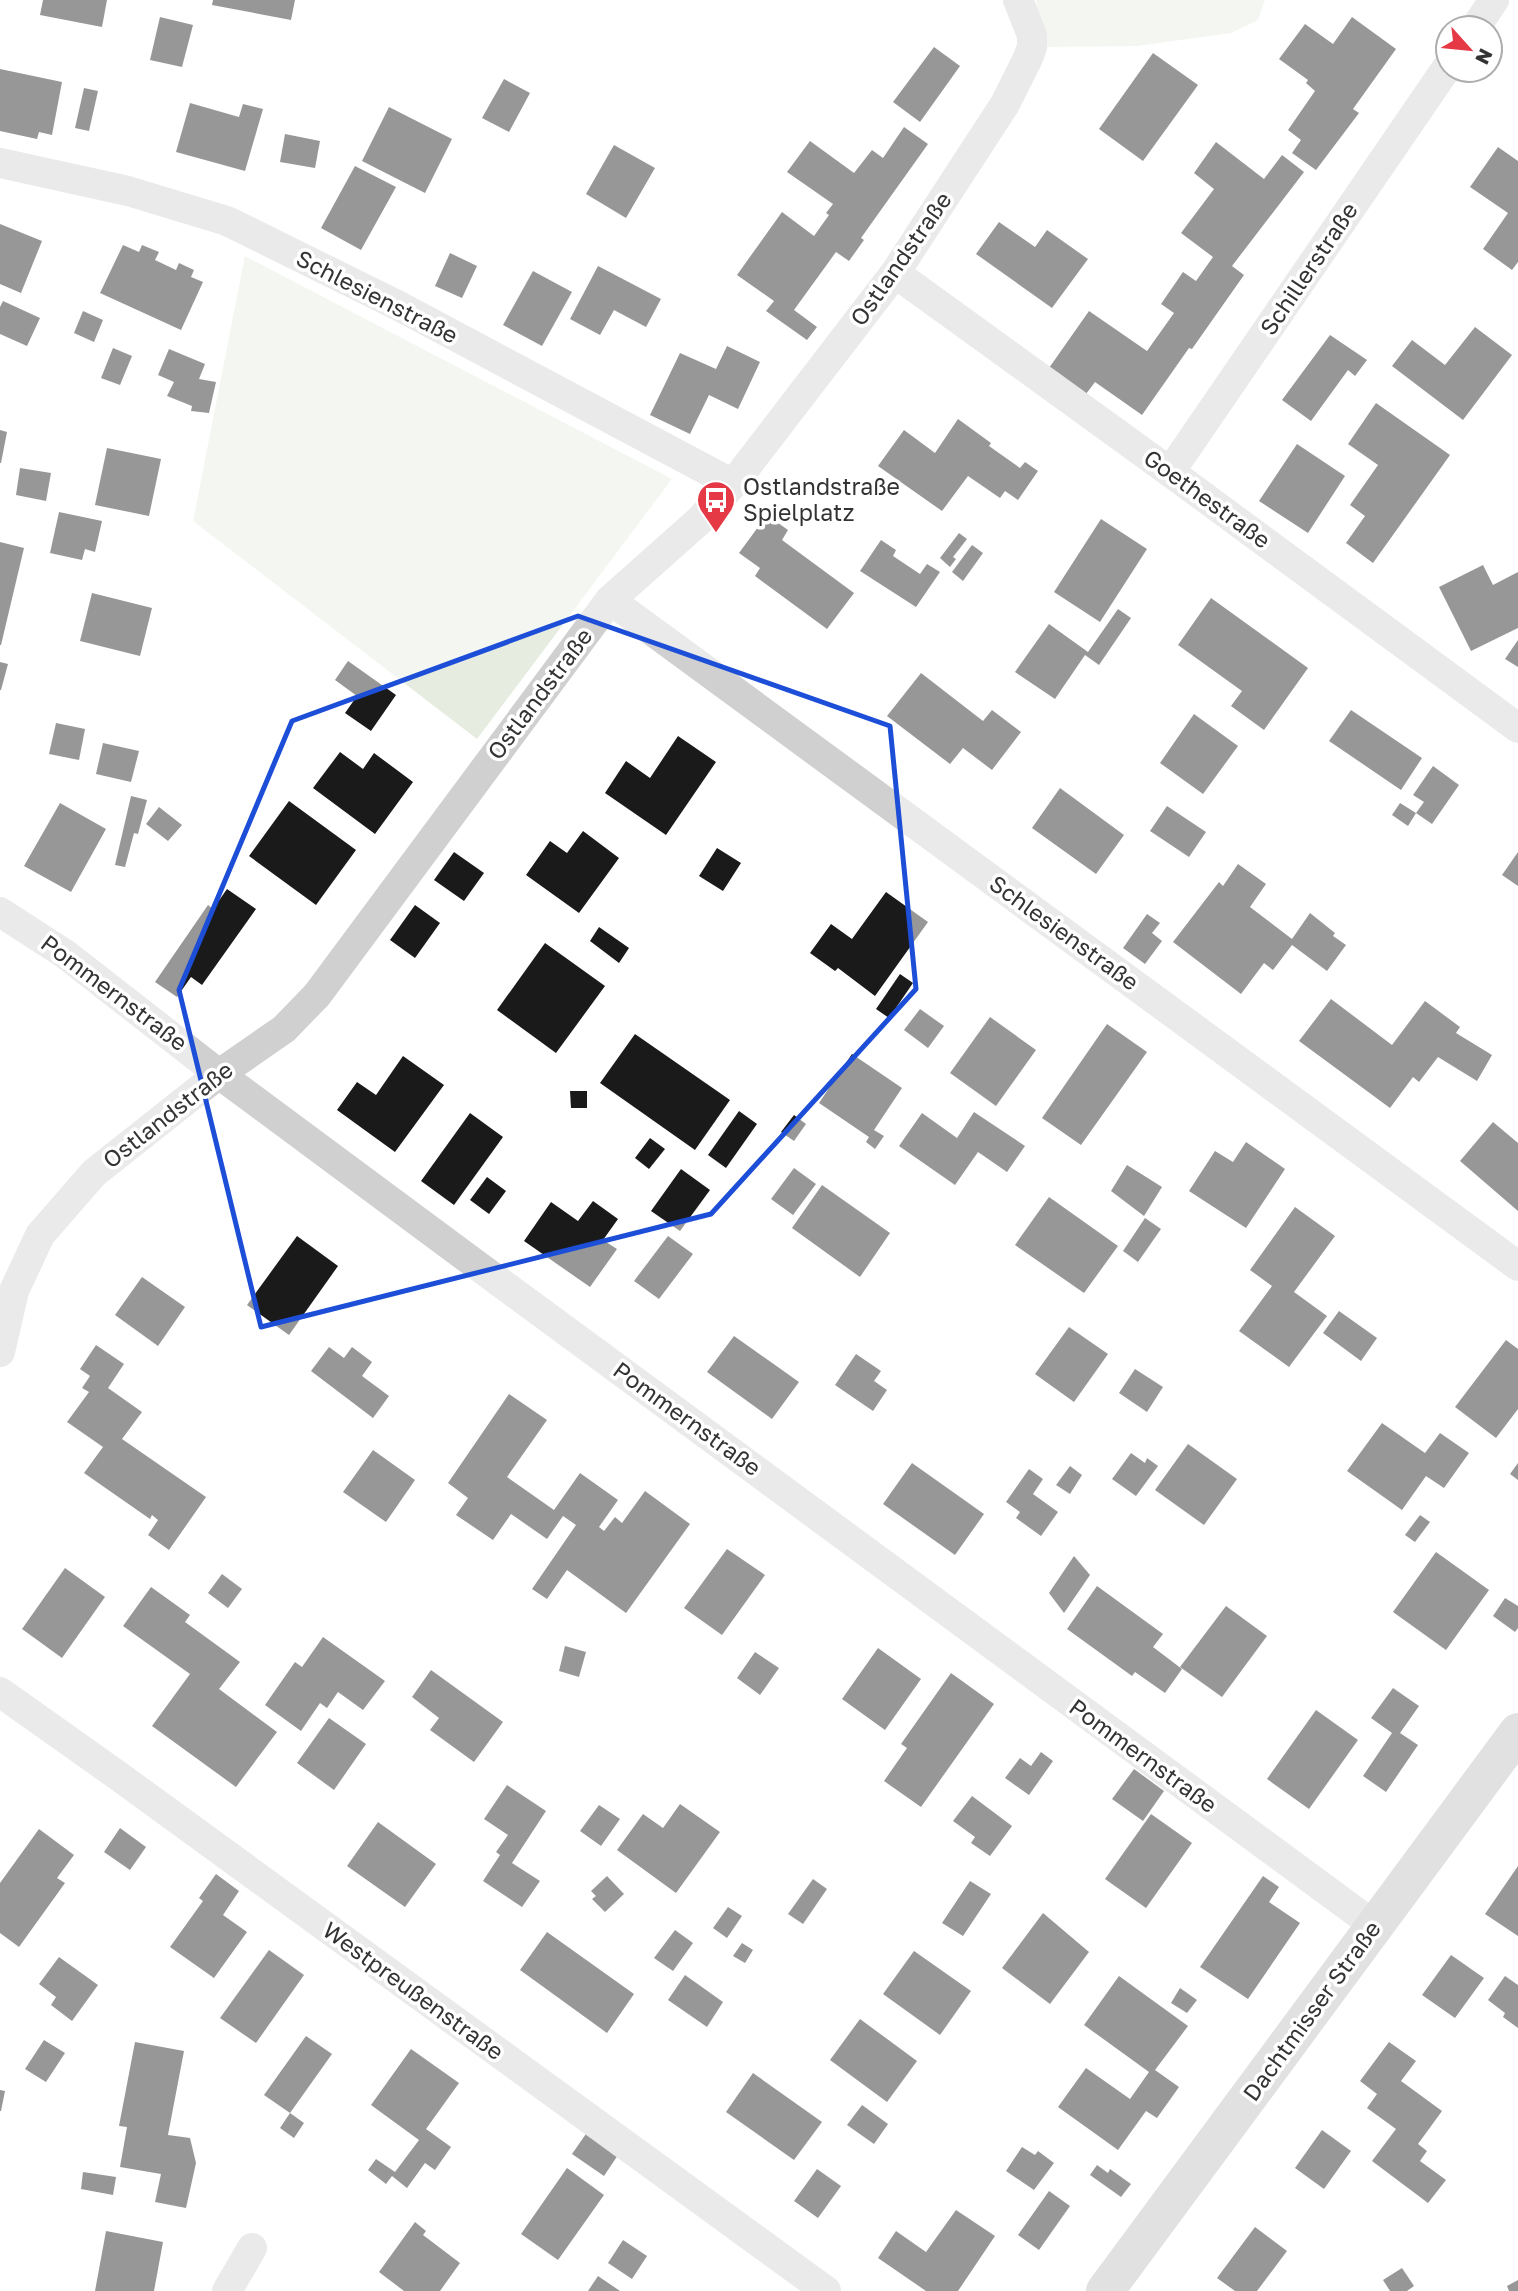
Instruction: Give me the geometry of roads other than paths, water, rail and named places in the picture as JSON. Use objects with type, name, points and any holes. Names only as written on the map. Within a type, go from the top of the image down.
[{"type":"street","name":"Ostlandstraße","points":[[0,1352],[14,1291],[40,1235],[94,1173],[219,1073],[284,1029],[317,995],[610,600],[700,520],[733,484],[895,273],[1006,104],[1028,58],[1032,36],[1018,0]]},
{"type":"street","name":"Schillerstraße","points":[[1170,472],[1436,84]]},
{"type":"street","name":"Schlesienstraße","points":[[0,163],[128,191],[227,221],[397,305],[733,484]]},
{"type":"street","name":"Goethestraße","points":[[895,273],[1518,728]]},
{"type":"street","name":"Schlesienstraße","points":[[610,600],[1518,1266]]},
{"type":"street","name":"Pommernstraße","points":[[0,912],[65,954],[219,1073],[1375,1926]]},
{"type":"street","name":"Westpreußenstraße","points":[[0,1692],[827,2291]]},
{"type":"street","name":"Dachtmisser Straße","points":[[1105,2291],[1515,1742]]},
{"type":"street","points":[[227,2291],[252,2248]]},
{"type":"place","name":"Ostlandstraße Spielplatz","points":[[716,534]]}]
